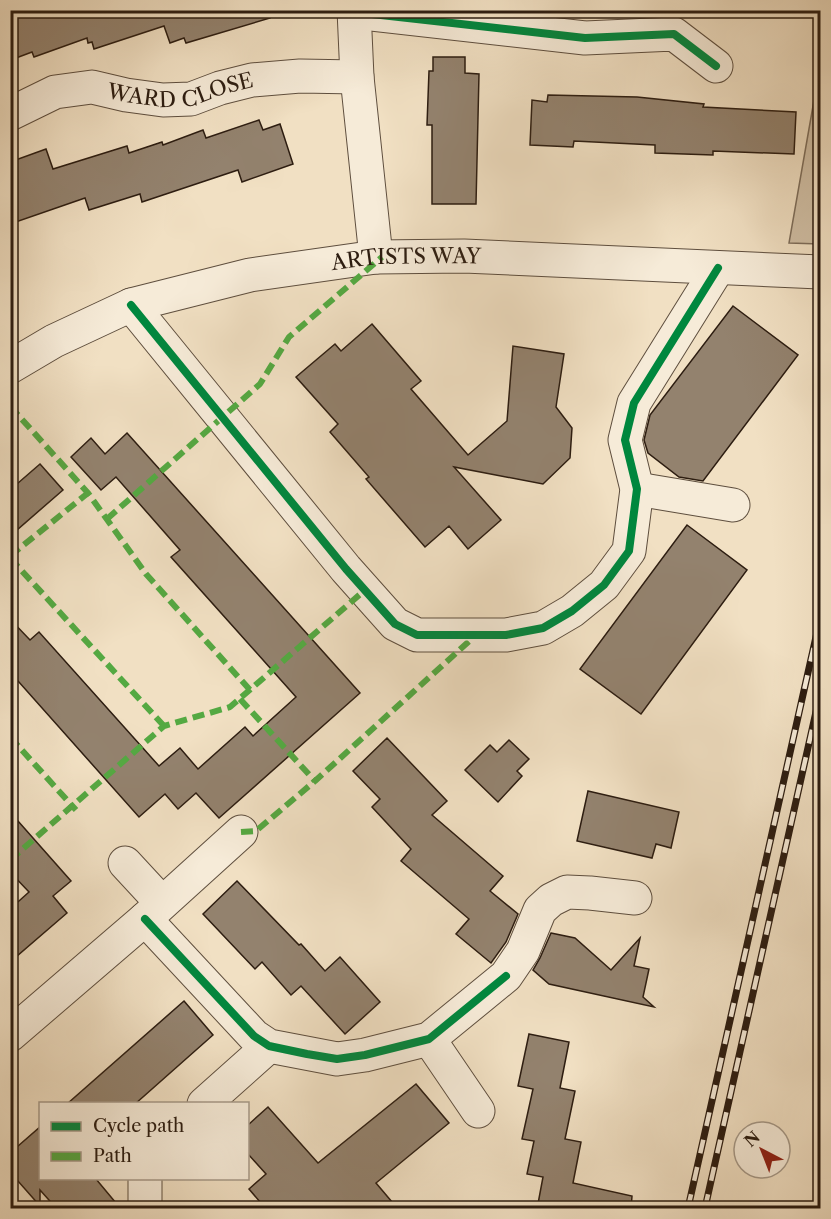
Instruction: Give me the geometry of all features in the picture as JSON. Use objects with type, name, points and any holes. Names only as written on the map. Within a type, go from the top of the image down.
[{"type":"street","points":[[376,257],[357,77],[354,11],[585,38],[681,22],[716,66]]},
{"type":"street","name":"WARD CLOSE","points":[[10,114],[55,92],[92,87],[163,100],[191,99],[220,88],[252,80],[300,76],[357,77]]},
{"type":"street","name":"ARTISTS WAY","points":[[10,367],[54,341],[131,305],[250,274],[376,257],[464,256],[806,272]]},
{"type":"street","points":[[131,305],[346,569],[395,624],[417,635],[497,626],[543,628],[572,611],[604,585],[630,551],[637,489],[626,440],[634,403],[718,268]]},
{"type":"street","points":[[637,489],[733,506]]},
{"type":"street","points":[[10,1035],[154,911],[241,832]]},
{"type":"street","points":[[125,863],[154,911],[254,1036],[269,1046],[337,1059],[365,1055],[429,1039],[506,976],[523,951],[540,910],[550,900],[567,892],[635,898]]},
{"type":"street","points":[[429,1039],[478,1111]]},
{"type":"street","points":[[206,1102],[269,1046]]},
{"type":"street","points":[[145,1180],[145,1209]]},
{"type":"shaded area","points":[[820,66],[820,244],[789,243]]},
{"type":"building","points":[[10,10],[269,10],[270,18],[186,43],[184,38],[170,43],[164,26],[94,49],[92,42],[88,43],[87,38],[34,57],[32,52],[16,58],[10,43]]},
{"type":"building","points":[[433,57],[465,57],[465,73],[479,74],[476,204],[432,204],[432,125],[427,125],[429,71],[433,71]]},
{"type":"building","points":[[548,95],[637,97],[704,104],[703,107],[796,112],[794,154],[713,151],[713,155],[655,153],[655,145],[574,141],[573,147],[530,145],[532,100],[547,102]]},
{"type":"building","points":[[259,120],[263,130],[280,124],[293,164],[242,182],[238,170],[142,202],[140,194],[89,210],[85,198],[10,224],[10,162],[46,149],[53,169],[127,146],[129,153],[162,142],[163,145],[203,130],[206,138]]},
{"type":"building","points":[[733,306],[798,355],[703,481],[679,477],[648,453],[644,440],[650,415]]},
{"type":"building","points":[[372,324],[421,381],[411,389],[468,455],[507,421],[513,346],[564,354],[556,407],[572,428],[570,458],[543,484],[454,467],[501,520],[468,549],[449,526],[425,547],[366,479],[369,477],[330,432],[338,424],[296,377],[335,344],[341,351]]},
{"type":"building","points":[[127,433],[360,693],[219,818],[196,793],[178,809],[165,794],[139,817],[10,672],[10,619],[30,640],[39,632],[159,766],[180,748],[198,769],[245,727],[253,736],[296,697],[171,557],[180,550],[116,477],[101,490],[71,457],[91,438],[105,454]]},
{"type":"building","points":[[40,464],[63,490],[10,536],[10,490]]},
{"type":"building","points":[[687,525],[747,570],[641,714],[580,669]]},
{"type":"building","points":[[387,738],[447,801],[432,815],[503,876],[490,891],[518,914],[506,942],[491,963],[456,934],[469,919],[401,861],[411,849],[372,807],[380,799],[353,771]]},
{"type":"building","points":[[509,740],[529,759],[517,771],[522,776],[498,802],[465,770],[490,745],[497,752]]},
{"type":"building","points":[[588,791],[679,812],[671,848],[656,844],[652,858],[577,841]]},
{"type":"building","points":[[10,812],[71,881],[53,896],[67,913],[10,962],[10,909],[29,892],[10,872]]},
{"type":"building","points":[[237,881],[325,971],[340,957],[380,1002],[345,1034],[301,986],[291,995],[262,962],[255,969],[203,914]]},
{"type":"building","points":[[551,933],[575,938],[611,970],[640,938],[634,966],[649,969],[643,997],[654,1007],[549,984],[533,970]]},
{"type":"building","points":[[184,1001],[213,1035],[137,1102],[69,1102]]},
{"type":"building","points":[[529,1034],[569,1042],[560,1088],[575,1091],[565,1139],[581,1142],[573,1183],[632,1196],[631,1209],[537,1209],[543,1177],[527,1174],[534,1141],[522,1139],[533,1089],[518,1086]]},
{"type":"building","points":[[416,1084],[449,1123],[376,1183],[398,1209],[266,1209],[249,1189],[266,1174],[249,1155],[249,1124],[268,1107],[318,1163]]},
{"type":"building","points":[[39,1128],[39,1180],[97,1180],[121,1209],[57,1209],[40,1190],[40,1206],[10,1172],[10,1153]]},
{"type":"railway","points":[[688,1208],[820,619]]},
{"type":"railway","points":[[705,1208],[820,694]]},
{"type":"marked path","points":[[107,519],[260,384],[289,337],[382,257]]},
{"type":"marked path","points":[[10,406],[88,493],[146,574],[250,690]]},
{"type":"marked path","points":[[10,556],[88,493]]},
{"type":"marked path","points":[[10,558],[164,726]]},
{"type":"marked path","points":[[10,860],[164,726],[230,707],[365,590]]},
{"type":"marked path","points":[[241,832],[256,831],[315,781],[476,635]]},
{"type":"marked path","points":[[240,699],[315,781]]},
{"type":"marked path","points":[[10,737],[76,810]]},
{"type":"cycle path","points":[[354,12],[585,38],[674,34],[716,66]]},
{"type":"cycle path","points":[[131,305],[346,569],[395,624],[417,635],[506,635],[543,628],[572,611],[604,585],[629,551],[637,489],[625,440],[634,403],[718,268]]},
{"type":"cycle path","points":[[145,919],[254,1036],[269,1046],[337,1059],[365,1055],[429,1039],[506,976]]}]
